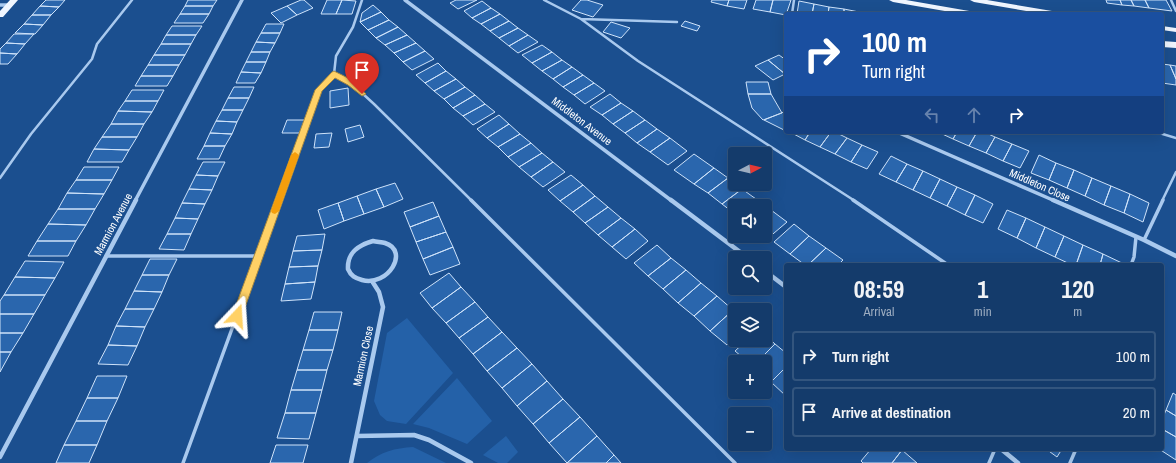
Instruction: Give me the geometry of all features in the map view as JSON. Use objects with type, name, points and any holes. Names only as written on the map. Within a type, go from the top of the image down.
[{"type":"main road","points":[[893,0],[964,12]]},
{"type":"main road","points":[[974,0],[1046,12]]},
{"type":"main road","points":[[0,15],[12,3]]},
{"type":"main road","points":[[1164,28],[1176,30]]},
{"type":"main road","points":[[1164,44],[1176,45]]},
{"type":"street","name":"Marmion Avenue","points":[[0,457],[242,0]]},
{"type":"street","name":"Middleton Avenue","points":[[405,0],[739,251]]},
{"type":"street","points":[[0,5],[12,3]]},
{"type":"street","name":"Middleton Close","points":[[901,134],[1144,240],[1176,256]]},
{"type":"street","points":[[381,241],[394,248],[397,261],[388,274],[372,282],[356,279],[350,274],[348,261],[351,254],[364,243],[381,241]]},
{"type":"street","points":[[772,276],[784,285]]},
{"type":"street","name":"Marmion Close","points":[[351,463],[383,307],[379,292],[372,282]]},
{"type":"street","points":[[357,436],[414,435],[429,440],[471,463]]},
{"type":"street","points":[[1003,451],[1018,463]]},
{"type":"lane","points":[[0,178],[31,134],[92,59],[98,44],[132,0]]},
{"type":"lane","points":[[183,463],[319,90],[334,74],[336,56],[352,27],[362,0]]},
{"type":"lane","points":[[544,0],[581,18],[598,33],[638,61],[856,202],[945,263]]},
{"type":"lane","points":[[792,12],[794,0]]},
{"type":"lane","points":[[1170,0],[1176,11]]},
{"type":"lane","points":[[581,18],[677,22]]},
{"type":"lane","points":[[334,74],[351,83],[374,104],[735,463]]},
{"type":"lane","points":[[1163,134],[1176,138]]},
{"type":"lane","points":[[1144,240],[1176,172]]},
{"type":"lane","points":[[1132,263],[1136,237]]},
{"type":"lane","points":[[106,256],[258,256]]},
{"type":"lane","points":[[989,463],[994,451]]},
{"type":"lane","points":[[1070,463],[1075,451]]},
{"type":"shaded area","points":[[407,318],[453,373],[406,424],[387,421],[380,415],[374,401],[387,333]]},
{"type":"shaded area","points":[[457,378],[492,421],[467,444],[429,428],[413,424]]},
{"type":"shaded area","points":[[506,436],[518,452],[507,463],[498,463],[483,455]]},
{"type":"shaded area","points":[[413,447],[446,463],[367,463],[388,451]]},
{"type":"building","points":[[46,0],[65,0],[59,7],[40,6]]},
{"type":"building","points":[[188,0],[217,0],[213,6],[185,6]]},
{"type":"building","points":[[304,0],[313,8],[297,15],[287,6]]},
{"type":"building","points":[[327,0],[342,0],[336,14],[321,14]]},
{"type":"building","points":[[342,0],[356,1],[352,14],[336,14]]},
{"type":"building","points":[[456,0],[477,0],[458,9],[450,3]]},
{"type":"building","points":[[581,0],[587,0],[603,5],[593,17],[572,10]]},
{"type":"building","points":[[712,0],[729,0],[727,6],[711,2]]},
{"type":"building","points":[[729,0],[747,0],[744,9],[727,6]]},
{"type":"building","points":[[756,0],[773,0],[770,12],[753,9]]},
{"type":"building","points":[[773,0],[791,0],[787,12],[784,12],[784,15],[770,12]]},
{"type":"building","points":[[1106,0],[1120,0],[1122,5],[1107,3]]},
{"type":"building","points":[[1120,0],[1131,0],[1134,6],[1122,5]]},
{"type":"building","points":[[1131,0],[1145,0],[1149,8],[1134,6]]},
{"type":"building","points":[[1145,0],[1166,0],[1172,11],[1149,8]]},
{"type":"building","points":[[482,1],[491,8],[472,18],[464,11]]},
{"type":"building","points":[[799,1],[814,4],[812,12],[797,12]]},
{"type":"building","points":[[814,4],[829,7],[828,12],[812,12]]},
{"type":"building","points":[[373,5],[381,12],[360,22],[362,13]]},
{"type":"building","points":[[40,6],[59,7],[51,15],[32,15]]},
{"type":"building","points":[[185,6],[213,6],[209,14],[180,14]]},
{"type":"building","points":[[287,6],[297,15],[281,23],[271,13]]},
{"type":"building","points":[[829,7],[844,9],[844,12],[828,12]]},
{"type":"building","points":[[491,8],[500,14],[481,24],[472,18]]},
{"type":"building","points":[[844,9],[859,12],[844,12]]},
{"type":"building","points":[[381,12],[389,20],[368,30],[360,22]]},
{"type":"building","points":[[180,14],[209,14],[203,23],[174,23]]},
{"type":"building","points":[[500,14],[509,21],[490,31],[481,24]]},
{"type":"building","points":[[32,15],[51,15],[43,25],[24,24]]},
{"type":"building","points":[[389,20],[398,27],[376,38],[368,30]]},
{"type":"building","points":[[509,21],[518,28],[499,38],[490,31]]},
{"type":"building","points":[[685,21],[700,26],[697,31],[681,26]]},
{"type":"building","points":[[611,22],[630,28],[621,38],[603,32]]},
{"type":"building","points":[[24,24],[43,25],[35,34],[15,33]]},
{"type":"building","points":[[266,24],[284,24],[280,33],[261,33]]},
{"type":"building","points":[[172,26],[202,26],[196,35],[166,35]]},
{"type":"building","points":[[398,27],[407,35],[385,45],[376,38]]},
{"type":"building","points":[[518,28],[528,35],[509,46],[499,38]]},
{"type":"building","points":[[261,33],[280,33],[275,43],[256,42]]},
{"type":"building","points":[[14,34],[34,34],[25,44],[6,43]]},
{"type":"building","points":[[166,35],[196,35],[191,44],[161,44]]},
{"type":"building","points":[[407,35],[416,43],[394,53],[385,45]]},
{"type":"building","points":[[528,35],[538,42],[518,53],[509,46]]},
{"type":"building","points":[[256,42],[275,43],[270,52],[251,52]]},
{"type":"building","points":[[6,43],[25,44],[17,54],[0,53],[0,49]]},
{"type":"building","points":[[416,43],[425,51],[403,62],[394,53]]},
{"type":"building","points":[[161,44],[191,44],[185,55],[154,55]]},
{"type":"building","points":[[542,45],[552,52],[532,63],[522,55]]},
{"type":"building","points":[[425,51],[434,59],[412,70],[403,62]]},
{"type":"building","points":[[251,52],[270,52],[266,62],[246,62]]},
{"type":"building","points":[[552,52],[562,60],[542,71],[532,63]]},
{"type":"building","points":[[0,53],[17,54],[8,64],[0,64]]},
{"type":"building","points":[[154,55],[185,55],[179,65],[148,65]]},
{"type":"building","points":[[779,55],[784,59],[784,73],[768,60]]},
{"type":"building","points":[[562,60],[572,67],[553,79],[542,71]]},
{"type":"building","points":[[768,60],[784,74],[773,80],[755,66]]},
{"type":"building","points":[[246,62],[266,62],[261,73],[241,72]]},
{"type":"building","points":[[438,63],[446,71],[425,83],[416,75]]},
{"type":"building","points":[[1164,64],[1170,65],[1176,79],[1176,85],[1164,83]]},
{"type":"building","points":[[148,65],[179,65],[173,76],[141,76]]},
{"type":"building","points":[[1170,65],[1176,66],[1176,79]]},
{"type":"building","points":[[572,67],[583,75],[563,87],[553,79]]},
{"type":"building","points":[[446,71],[456,79],[434,91],[425,83]]},
{"type":"building","points":[[241,72],[261,73],[255,83],[236,83]]},
{"type":"building","points":[[583,75],[594,83],[574,95],[563,87]]},
{"type":"building","points":[[141,76],[173,76],[167,86],[135,86]]},
{"type":"building","points":[[456,79],[465,87],[444,99],[434,91]]},
{"type":"building","points":[[746,82],[768,82],[771,94],[748,94]]},
{"type":"building","points":[[594,83],[605,91],[585,104],[574,95]]},
{"type":"building","points":[[234,87],[254,87],[249,98],[228,98]]},
{"type":"building","points":[[465,87],[475,95],[453,108],[444,99]]},
{"type":"building","points":[[348,88],[349,105],[330,108],[330,91]]},
{"type":"building","points":[[132,90],[164,90],[158,101],[125,101]]},
{"type":"building","points":[[610,94],[621,103],[602,115],[590,107]]},
{"type":"building","points":[[748,94],[771,94],[782,113],[763,120],[752,108]]},
{"type":"building","points":[[475,95],[485,104],[463,116],[453,108]]},
{"type":"building","points":[[228,98],[249,98],[243,110],[222,110]]},
{"type":"building","points":[[125,101],[158,101],[152,112],[118,111]]},
{"type":"building","points":[[621,103],[633,111],[613,124],[602,115]]},
{"type":"building","points":[[485,104],[495,112],[473,125],[463,116]]},
{"type":"building","points":[[222,110],[243,110],[237,122],[216,121]]},
{"type":"building","points":[[118,111],[152,112],[144,124],[111,124]]},
{"type":"building","points":[[633,111],[645,120],[625,133],[613,124]]},
{"type":"building","points":[[784,112],[784,130],[764,120]]},
{"type":"building","points":[[499,115],[509,124],[487,138],[477,129]]},
{"type":"building","points":[[287,120],[305,120],[301,133],[282,133]]},
{"type":"building","points":[[645,120],[657,129],[637,143],[625,133]]},
{"type":"building","points":[[216,121],[237,122],[232,134],[210,133]]},
{"type":"building","points":[[111,124],[144,124],[137,137],[102,137]]},
{"type":"building","points":[[509,124],[520,134],[498,147],[487,138]]},
{"type":"building","points":[[360,125],[364,137],[348,142],[345,129]]},
{"type":"building","points":[[657,129],[670,138],[650,152],[637,143]]},
{"type":"building","points":[[210,133],[232,134],[225,146],[204,146]]},
{"type":"building","points":[[332,133],[329,147],[314,148],[316,134]]},
{"type":"building","points":[[520,134],[531,143],[508,157],[498,147]]},
{"type":"building","points":[[794,134],[809,134],[805,140]]},
{"type":"building","points":[[809,134],[830,134],[820,147],[805,140]]},
{"type":"building","points":[[830,134],[839,134],[847,138],[835,154],[820,147]]},
{"type":"building","points":[[942,134],[956,134],[953,139]]},
{"type":"building","points":[[956,134],[976,134],[969,146],[953,139]]},
{"type":"building","points":[[976,134],[988,134],[995,137],[986,153],[969,146]]},
{"type":"building","points":[[102,137],[137,137],[129,150],[94,149]]},
{"type":"building","points":[[995,137],[1012,144],[1003,161],[986,153]]},
{"type":"building","points":[[670,138],[687,151],[668,165],[650,152]]},
{"type":"building","points":[[847,138],[862,145],[851,162],[835,154]]},
{"type":"building","points":[[531,143],[542,153],[519,167],[508,157]]},
{"type":"building","points":[[1012,144],[1029,151],[1020,168],[1003,161]]},
{"type":"building","points":[[862,145],[878,152],[867,169],[851,162]]},
{"type":"building","points":[[204,146],[225,146],[219,159],[197,159]]},
{"type":"building","points":[[94,149],[129,150],[122,162],[87,162]]},
{"type":"building","points":[[542,153],[553,162],[531,177],[519,167]]},
{"type":"building","points":[[694,154],[714,168],[694,184],[674,170]]},
{"type":"building","points":[[1039,155],[1056,163],[1049,180],[1031,173]]},
{"type":"building","points":[[891,156],[907,164],[896,182],[879,174]]},
{"type":"building","points":[[203,162],[225,162],[218,176],[196,175]]},
{"type":"building","points":[[553,162],[565,172],[543,187],[531,177]]},
{"type":"building","points":[[1056,163],[1074,170],[1067,188],[1049,180]]},
{"type":"building","points":[[907,164],[923,171],[913,190],[896,182]]},
{"type":"building","points":[[84,167],[119,167],[112,180],[76,180]]},
{"type":"building","points":[[714,168],[728,178],[708,193],[694,184]]},
{"type":"building","points":[[1074,170],[1092,178],[1085,196],[1067,188]]},
{"type":"building","points":[[923,171],[940,179],[930,198],[913,190]]},
{"type":"building","points":[[196,175],[218,176],[212,190],[189,189]]},
{"type":"building","points":[[571,175],[583,185],[560,201],[548,190]]},
{"type":"building","points":[[728,178],[728,191],[739,191],[722,204],[708,193]]},
{"type":"building","points":[[1092,178],[1111,186],[1104,205],[1085,196]]},
{"type":"building","points":[[940,179],[957,187],[947,206],[930,198]]},
{"type":"building","points":[[76,180],[112,180],[104,194],[67,193]]},
{"type":"building","points":[[395,183],[403,199],[384,207],[376,189]]},
{"type":"building","points":[[583,185],[595,196],[573,212],[560,201]]},
{"type":"building","points":[[1111,186],[1130,194],[1124,213],[1104,205]]},
{"type":"building","points":[[957,187],[975,195],[965,215],[947,206]]},
{"type":"building","points":[[189,189],[212,190],[205,204],[182,203]]},
{"type":"building","points":[[376,189],[384,207],[364,214],[357,196]]},
{"type":"building","points":[[739,191],[745,191],[756,199],[729,199]]},
{"type":"building","points":[[67,193],[104,194],[95,209],[58,209]]},
{"type":"building","points":[[1130,194],[1149,203],[1143,222],[1124,213]]},
{"type":"building","points":[[975,195],[993,204],[983,223],[965,215]]},
{"type":"building","points":[[357,196],[364,214],[344,221],[338,203]]},
{"type":"building","points":[[595,196],[608,207],[585,223],[573,212]]},
{"type":"building","points":[[728,200],[728,209],[722,204]]},
{"type":"building","points":[[433,202],[439,216],[410,227],[404,212]]},
{"type":"building","points":[[182,203],[205,204],[198,219],[175,218]]},
{"type":"building","points":[[338,203],[344,221],[324,229],[318,210]]},
{"type":"building","points":[[608,207],[621,218],[598,235],[585,223]]},
{"type":"building","points":[[58,209],[95,209],[86,225],[48,224]]},
{"type":"building","points":[[1007,210],[1026,218],[1017,238],[998,229]]},
{"type":"building","points":[[772,211],[787,222],[772,235]]},
{"type":"building","points":[[439,216],[446,232],[416,242],[410,227]]},
{"type":"building","points":[[175,218],[198,219],[191,234],[167,234]]},
{"type":"building","points":[[621,218],[635,229],[612,247],[598,235]]},
{"type":"building","points":[[1026,218],[1045,227],[1036,248],[1017,238]]},
{"type":"building","points":[[48,224],[86,225],[76,241],[37,241]]},
{"type":"building","points":[[794,224],[809,236],[790,254],[774,242]]},
{"type":"building","points":[[1045,227],[1064,236],[1055,257],[1036,248]]},
{"type":"building","points":[[635,229],[648,241],[626,259],[612,247]]},
{"type":"building","points":[[446,232],[453,247],[423,259],[416,242]]},
{"type":"building","points":[[167,234],[191,234],[184,250],[159,249]]},
{"type":"building","points":[[325,234],[322,250],[293,251],[297,236]]},
{"type":"building","points":[[809,236],[826,248],[810,263],[802,263],[790,254]]},
{"type":"building","points":[[1064,236],[1083,245],[1077,263],[1068,263],[1055,257]]},
{"type":"building","points":[[37,241],[76,241],[68,256],[28,256]]},
{"type":"building","points":[[657,245],[671,258],[648,276],[634,263]]},
{"type":"building","points":[[1083,245],[1103,254],[1101,263],[1077,263]]},
{"type":"building","points":[[453,247],[460,264],[430,275],[423,259]]},
{"type":"building","points":[[826,248],[843,260],[840,263],[810,263]]},
{"type":"building","points":[[322,250],[318,266],[289,267],[293,251]]},
{"type":"building","points":[[1103,254],[1122,263],[1101,263]]},
{"type":"building","points":[[671,258],[686,270],[663,289],[648,276]]},
{"type":"building","points":[[150,259],[177,259],[169,275],[142,275]]},
{"type":"building","points":[[25,261],[64,262],[55,278],[15,277]]},
{"type":"building","points":[[318,266],[315,282],[285,284],[289,267]]},
{"type":"building","points":[[686,270],[701,283],[678,303],[663,289]]},
{"type":"building","points":[[449,273],[461,287],[432,308],[420,293]]},
{"type":"building","points":[[142,275],[169,275],[162,292],[134,291]]},
{"type":"building","points":[[15,277],[55,278],[45,295],[4,295]]},
{"type":"building","points":[[315,282],[311,299],[281,301],[285,284]]},
{"type":"building","points":[[701,283],[717,296],[694,316],[678,303]]},
{"type":"building","points":[[461,287],[475,302],[446,323],[432,308]]},
{"type":"building","points":[[134,291],[162,292],[154,309],[125,309]]},
{"type":"building","points":[[4,295],[45,295],[34,314],[0,314],[0,301]]},
{"type":"building","points":[[717,296],[728,306],[728,315],[710,331],[694,316]]},
{"type":"building","points":[[475,302],[488,317],[459,338],[446,323]]},
{"type":"building","points":[[125,309],[154,309],[145,327],[116,326]]},
{"type":"building","points":[[314,312],[342,312],[338,330],[309,330]]},
{"type":"building","points":[[0,314],[34,314],[23,333],[0,333]]},
{"type":"building","points":[[728,315],[727,345],[710,331]]},
{"type":"building","points":[[488,317],[502,332],[473,354],[459,338]]},
{"type":"building","points":[[116,326],[145,327],[137,346],[108,345]]},
{"type":"building","points":[[309,330],[338,330],[333,350],[303,350]]},
{"type":"building","points":[[502,332],[517,348],[487,371],[473,354]]},
{"type":"building","points":[[0,333],[23,333],[11,352],[0,352]]},
{"type":"building","points":[[775,344],[784,351],[784,369],[772,381],[772,355],[764,355]]},
{"type":"building","points":[[108,345],[137,346],[128,365],[98,364]]},
{"type":"building","points":[[739,347],[772,347],[764,355],[740,355],[735,351]]},
{"type":"building","points":[[517,348],[532,364],[502,388],[487,371]]},
{"type":"building","points":[[303,350],[333,350],[327,370],[297,370]]},
{"type":"building","points":[[0,352],[11,352],[0,372]]},
{"type":"building","points":[[532,364],[547,381],[517,406],[502,388]]},
{"type":"building","points":[[784,369],[784,394],[772,383],[772,381]]},
{"type":"building","points":[[297,370],[327,370],[322,390],[291,390]]},
{"type":"building","points":[[97,376],[127,376],[118,398],[87,398]]},
{"type":"building","points":[[547,381],[563,399],[533,424],[517,406]]},
{"type":"building","points":[[291,390],[322,390],[316,413],[285,413]]},
{"type":"building","points":[[1173,393],[1176,395],[1176,416],[1166,410]]},
{"type":"building","points":[[87,398],[118,398],[107,421],[76,421]]},
{"type":"building","points":[[563,399],[580,417],[549,443],[533,424]]},
{"type":"building","points":[[1166,410],[1176,416],[1176,437],[1164,430],[1164,415]]},
{"type":"building","points":[[285,413],[316,413],[309,439],[277,438]]},
{"type":"building","points":[[580,417],[597,436],[567,463],[549,443]]},
{"type":"building","points":[[76,421],[107,421],[97,445],[64,445]]},
{"type":"building","points":[[1164,430],[1176,437],[1176,460],[1162,451],[1164,451]]},
{"type":"building","points":[[597,436],[614,455],[606,463],[567,463]]},
{"type":"building","points":[[64,445],[97,445],[89,463],[56,463]]},
{"type":"building","points":[[276,445],[308,445],[303,463],[270,463]]},
{"type":"building","points":[[869,451],[901,451],[892,463],[863,463],[861,461]]},
{"type":"building","points":[[901,451],[903,451],[917,463],[892,463]]},
{"type":"building","points":[[1049,451],[1061,451],[1057,457]]},
{"type":"building","points":[[614,455],[621,463],[606,463]]},
{"type":"slow traffic","points":[[275,211],[295,155]]},
{"type":"route","points":[[237,316],[319,90],[334,74],[351,83],[362,94]]}]
